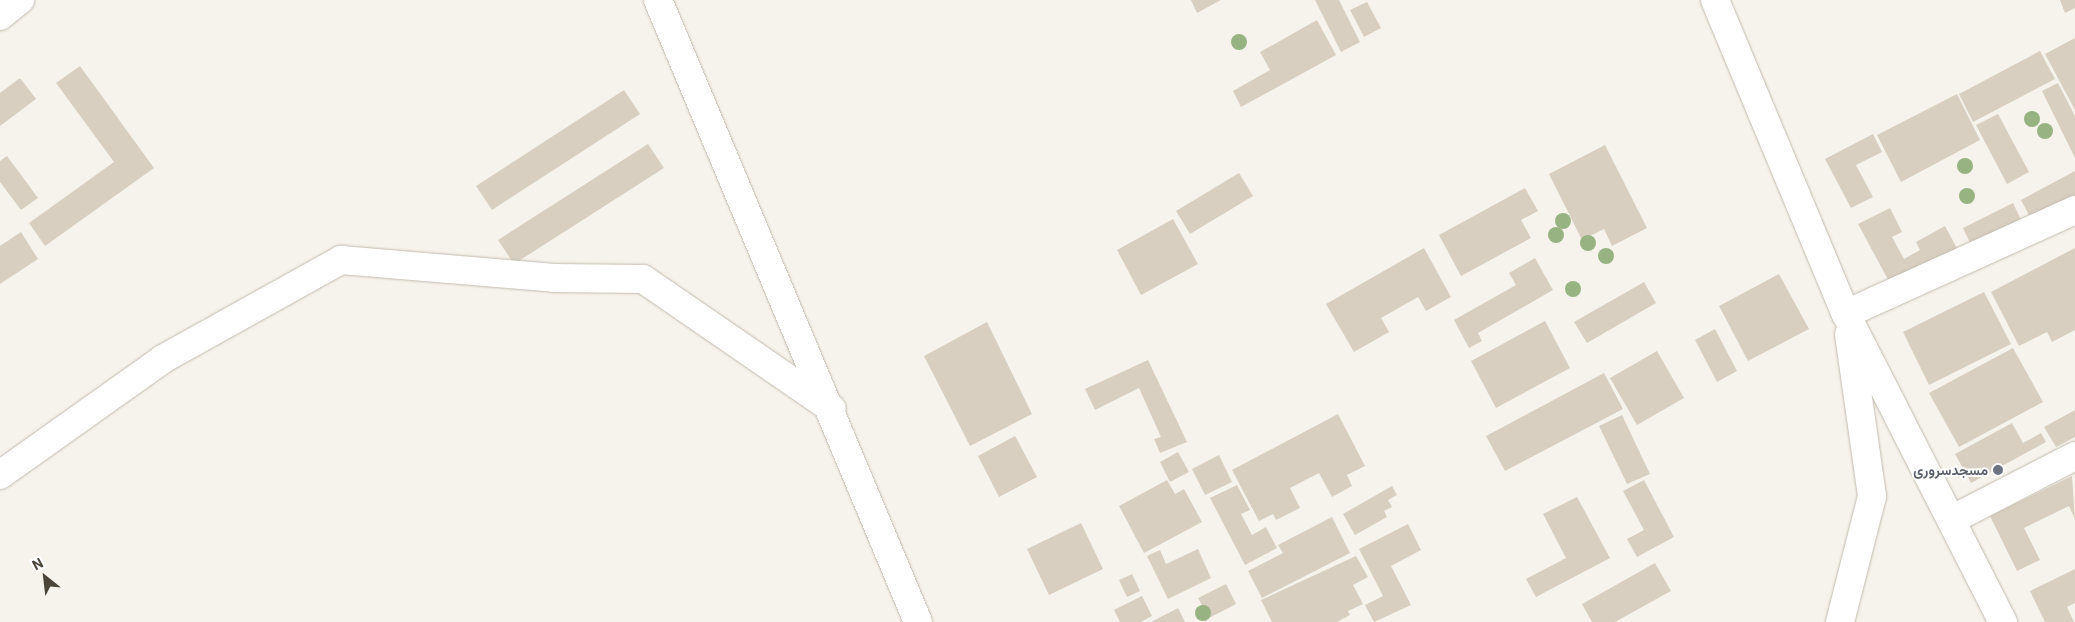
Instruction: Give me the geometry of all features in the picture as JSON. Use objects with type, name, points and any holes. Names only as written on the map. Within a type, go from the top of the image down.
[{"type":"street","points":[[0,16],[20,0]]},
{"type":"street","points":[[658,0],[832,409],[918,622]]},
{"type":"street","points":[[1715,0],[1846,314],[1953,519],[2003,622]]},
{"type":"street","points":[[1846,314],[2075,210]]},
{"type":"street","points":[[0,475],[163,359],[341,260],[554,278],[642,279],[832,409]]},
{"type":"street","points":[[1840,622],[1872,496],[1846,314]]},
{"type":"street","points":[[1953,519],[2075,456]]},
{"type":"building","points":[[1191,0],[1221,0],[1197,13]]},
{"type":"building","points":[[1315,0],[1339,0],[1360,42],[1341,52]]},
{"type":"building","points":[[2060,0],[2075,0],[2075,8],[2065,13]]},
{"type":"building","points":[[1367,2],[1381,28],[1364,37],[1350,10]]},
{"type":"building","points":[[1317,20],[1336,55],[1241,107],[1233,91],[1270,70],[1260,52]]},
{"type":"building","points":[[2075,38],[2075,110],[2045,54]]},
{"type":"building","points":[[2040,51],[2055,79],[1973,122],[1959,94]]},
{"type":"building","points":[[80,66],[154,168],[45,246],[29,223],[114,162],[56,83]]},
{"type":"building","points":[[20,78],[36,99],[0,126],[0,93]]},
{"type":"building","points":[[2058,83],[2075,116],[2075,158],[2042,91]]},
{"type":"building","points":[[624,90],[640,114],[492,210],[476,186]]},
{"type":"building","points":[[1957,94],[1980,140],[1901,182],[1877,135]]},
{"type":"building","points":[[1998,114],[2029,172],[2007,184],[1976,125]]},
{"type":"building","points":[[1873,134],[1882,152],[1856,165],[1873,197],[1851,208],[1825,159]]},
{"type":"building","points":[[648,144],[664,168],[514,264],[498,240]]},
{"type":"building","points":[[1605,145],[1647,228],[1612,246],[1604,229],[1582,240],[1549,174]]},
{"type":"building","points":[[7,156],[38,198],[21,210],[0,182],[0,161]]},
{"type":"building","points":[[2075,171],[2075,195],[2031,219],[2021,200]]},
{"type":"building","points":[[1239,173],[1253,196],[1190,234],[1176,211]]},
{"type":"building","points":[[1525,188],[1538,211],[1521,220],[1531,238],[1461,276],[1439,235]]},
{"type":"building","points":[[2013,203],[2022,222],[1972,247],[1963,228]]},
{"type":"building","points":[[1890,208],[1902,232],[1892,237],[1904,259],[1920,250],[1916,242],[1945,226],[1959,252],[1892,287],[1858,224]]},
{"type":"building","points":[[1173,219],[1198,264],[1141,295],[1117,250]]},
{"type":"building","points":[[21,232],[38,259],[0,284],[0,246]]},
{"type":"building","points":[[1424,248],[1451,297],[1426,311],[1418,297],[1381,318],[1389,332],[1354,352],[1326,304]]},
{"type":"building","points":[[2075,248],[2075,330],[2052,342],[2047,332],[2019,346],[1991,292]]},
{"type":"building","points":[[1535,258],[1553,290],[1478,333],[1482,341],[1469,348],[1454,320],[1516,285],[1509,273]]},
{"type":"building","points":[[1779,274],[1809,329],[1748,361],[1719,306]]},
{"type":"building","points":[[1644,282],[1656,303],[1587,343],[1574,322]]},
{"type":"building","points":[[1984,292],[2011,344],[1929,385],[1903,332]]},
{"type":"building","points":[[1545,321],[1570,368],[1496,408],[1471,361]]},
{"type":"building","points":[[987,322],[1032,414],[970,446],[924,356]]},
{"type":"building","points":[[1715,329],[1737,371],[1717,382],[1695,340]]},
{"type":"building","points":[[2013,348],[2043,402],[1959,447],[1929,393]]},
{"type":"building","points":[[1657,351],[1684,398],[1637,425],[1610,378]]},
{"type":"building","points":[[1148,360],[1187,442],[1160,453],[1154,439],[1161,437],[1139,388],[1095,410],[1085,389]]},
{"type":"building","points":[[1604,373],[1623,409],[1505,471],[1486,436]]},
{"type":"building","points":[[2075,410],[2075,437],[2056,447],[2044,427]]},
{"type":"building","points":[[1338,414],[1365,466],[1347,475],[1352,486],[1332,497],[1319,473],[1290,488],[1300,508],[1276,520],[1273,514],[1259,521],[1232,470]]},
{"type":"building","points":[[1622,415],[1650,474],[1627,484],[1599,426]]},
{"type":"building","points":[[2012,423],[2023,443],[2041,433],[2046,442],[1971,483],[1955,454]]},
{"type":"building","points":[[1015,436],[1037,477],[999,497],[978,456]]},
{"type":"building","points":[[1178,452],[1189,472],[1170,482],[1160,462]]},
{"type":"building","points":[[1219,455],[1232,482],[1205,495],[1192,469]]},
{"type":"building","points":[[2072,476],[2075,519],[2069,506],[2024,528],[2040,560],[2017,571],[1990,516]]},
{"type":"building","points":[[1167,480],[1175,494],[1184,489],[1202,522],[1144,553],[1119,506]]},
{"type":"building","points":[[1644,480],[1674,537],[1637,557],[1627,539],[1644,530],[1623,491]]},
{"type":"building","points":[[1237,485],[1250,510],[1241,514],[1252,535],[1266,527],[1277,548],[1245,565],[1210,498]]},
{"type":"building","points":[[1392,486],[1397,495],[1388,500],[1392,507],[1384,511],[1387,517],[1355,535],[1343,514]]},
{"type":"building","points":[[1577,497],[1610,558],[1536,597],[1526,579],[1566,558],[1543,514]]},
{"type":"building","points":[[1332,517],[1350,553],[1262,598],[1248,571],[1283,553],[1278,545]]},
{"type":"building","points":[[1081,523],[1103,569],[1049,595],[1027,549]]},
{"type":"building","points":[[1408,524],[1421,550],[1391,566],[1411,605],[1374,622],[1365,605],[1383,596],[1359,549]]},
{"type":"building","points":[[1198,549],[1211,578],[1168,599],[1147,556],[1160,550],[1166,564]]},
{"type":"building","points":[[1356,556],[1368,577],[1353,585],[1363,604],[1348,611],[1350,615],[1337,622],[1272,622],[1261,600]]},
{"type":"building","points":[[1655,563],[1671,591],[1615,622],[1592,622],[1582,604]]},
{"type":"building","points":[[2075,569],[2075,603],[2067,607],[2074,622],[2045,622],[2030,591]]},
{"type":"building","points":[[1132,574],[1140,591],[1127,597],[1119,580]]},
{"type":"building","points":[[1226,584],[1236,604],[1209,618],[1198,598]]},
{"type":"building","points":[[1142,596],[1152,616],[1141,622],[1120,622],[1114,610]]},
{"type":"building","points":[[1178,608],[1185,622],[1151,622]]},
{"type":"place","name":"مسجدسروری","points":[[1998,470]]}]
